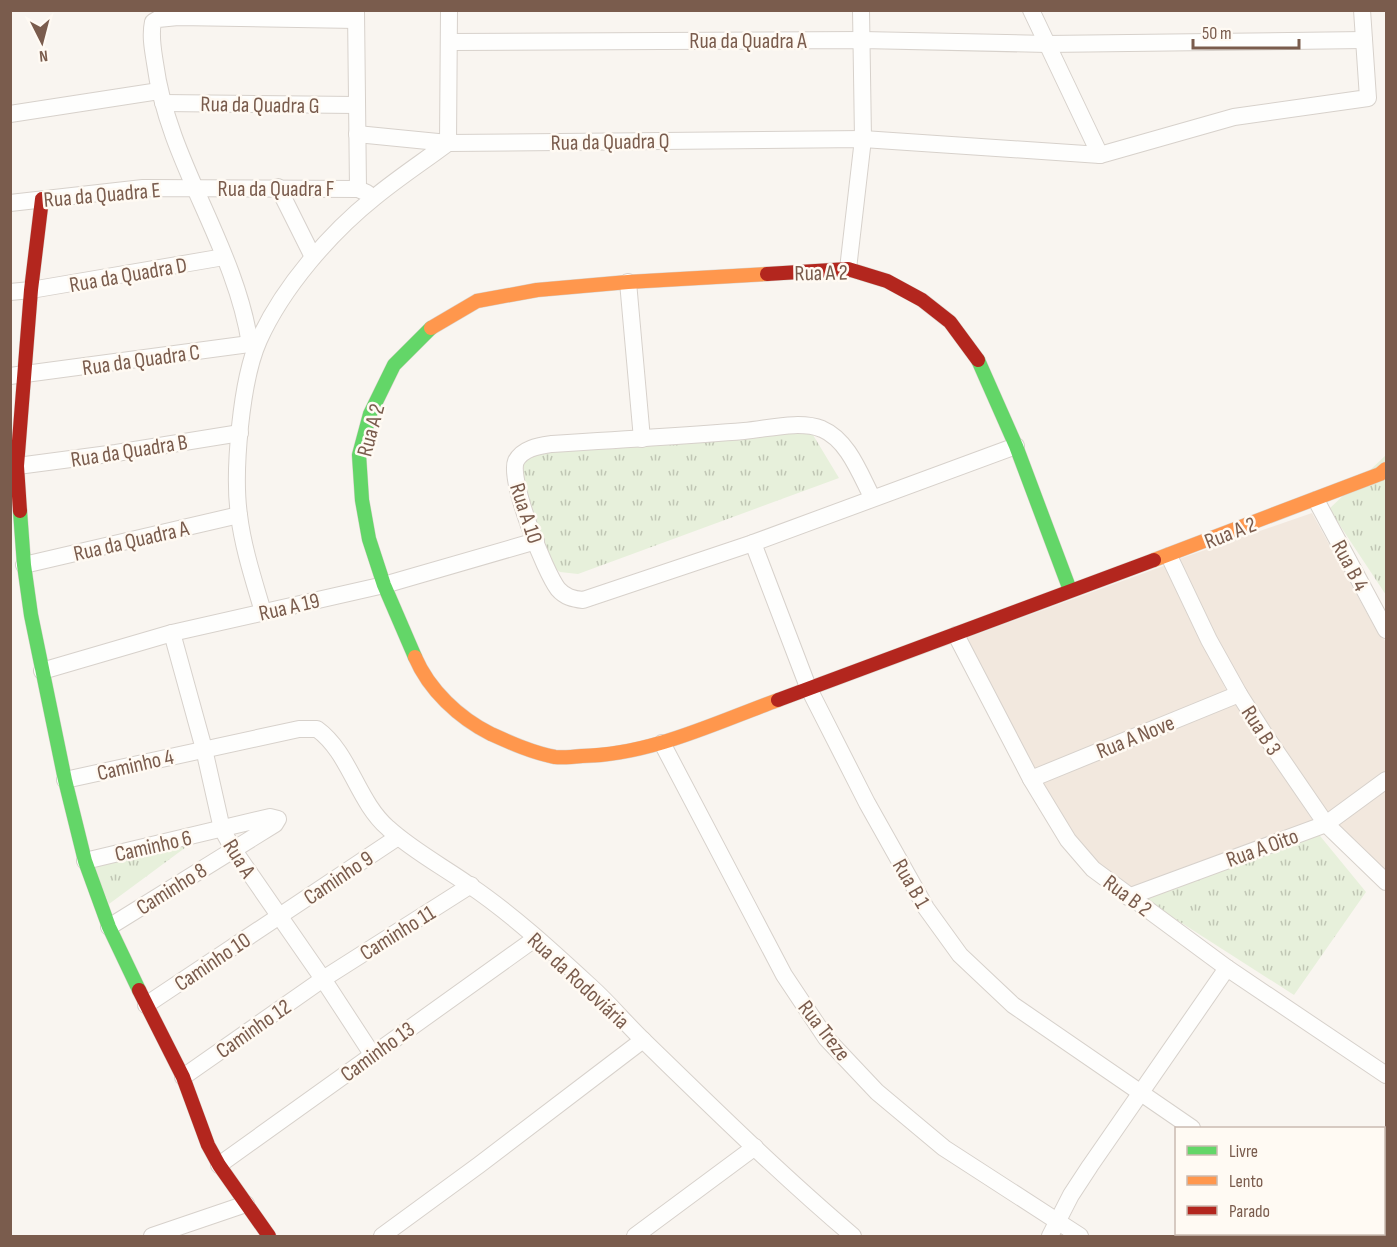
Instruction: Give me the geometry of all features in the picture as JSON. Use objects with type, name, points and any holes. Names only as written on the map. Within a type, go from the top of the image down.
[{"type":"street","points":[[263,612],[238,515],[237,478],[240,433],[253,344],[314,257],[336,232],[375,197],[448,143],[449,10]]},
{"type":"street","points":[[848,268],[863,139],[861,10]]},
{"type":"street","points":[[1030,10],[1100,155]]},
{"type":"street","points":[[1362,10],[1364,40]]},
{"type":"street","points":[[253,344],[224,257],[194,189],[161,97],[151,36],[153,22],[158,19],[178,17],[356,15],[358,189],[375,197]]},
{"type":"street","name":"Rua da Quadra A","points":[[450,42],[862,40],[1047,44],[1364,40]]},
{"type":"street","name":"Rua da Quadra Q","points":[[357,134],[448,143],[863,139],[1100,155],[1234,117],[1368,98],[1364,40]]},
{"type":"street","name":"Rua da Quadra G","points":[[10,114],[161,97],[357,105]]},
{"type":"street","points":[[278,187],[314,257]]},
{"type":"street","name":"Rua da Quadra F","points":[[194,189],[278,187],[358,189]]},
{"type":"street","name":"Rua da Quadra E","points":[[10,203],[143,188],[194,189]]},
{"type":"street","points":[[42,199],[18,375],[14,467],[24,565],[42,671],[65,780],[85,861],[109,927],[183,1077],[201,1127],[219,1165],[269,1236]]},
{"type":"street","name":"Rua da Quadra D","points":[[10,292],[31,291],[224,257]]},
{"type":"street","name":"Rua A 2","points":[[1070,590],[1016,446],[980,362],[950,322],[922,300],[887,281],[848,268],[537,290],[477,301],[432,327],[394,365],[370,414],[359,455],[362,500],[369,538],[384,585],[419,666],[445,701],[473,725],[512,744],[556,757],[605,756],[662,743],[808,687],[956,635],[1070,590],[1169,556],[1316,500],[1380,474],[1386,469]]},
{"type":"street","points":[[628,282],[642,439]]},
{"type":"street","name":"Rua da Quadra C","points":[[18,375],[253,344]]},
{"type":"street","name":"Rua A 10","points":[[872,498],[848,452],[836,437],[821,429],[801,425],[764,430],[536,446],[522,453],[516,461],[514,470],[515,484],[536,541],[559,590],[570,599],[583,600],[753,543],[1016,446]]},
{"type":"street","name":"Rua da Quadra B","points":[[14,467],[240,433]]},
{"type":"street","name":"Rua B 4","points":[[1316,500],[1386,630]]},
{"type":"street","name":"Rua da Quadra A","points":[[24,565],[238,515]]},
{"type":"street","name":"Rua A 19","points":[[42,671],[172,633],[384,585],[536,541]]},
{"type":"street","name":"Rua B 1","points":[[753,543],[808,687],[867,803],[926,908],[960,956],[1013,1005],[1191,1127]]},
{"type":"street","name":"Rua B 3","points":[[1169,556],[1209,640],[1239,694],[1326,824],[1386,882]]},
{"type":"street","name":"Rua A","points":[[172,633],[204,748],[222,829],[232,849],[323,979],[372,1054]]},
{"type":"street","name":"Rua B 2","points":[[956,635],[1031,779],[1068,840],[1093,869],[1227,968],[1386,1075]]},
{"type":"street","name":"Rua A Nove","points":[[1031,779],[1239,694]]},
{"type":"street","name":"Caminho 4","points":[[65,780],[204,748],[309,728]]},
{"type":"street","name":"Rua da Rodoviária","points":[[309,728],[317,729],[332,743],[384,825],[398,837],[471,885],[536,938],[593,988],[643,1040],[755,1147],[853,1236]]},
{"type":"street","name":"Rua Treze","points":[[662,743],[784,975],[826,1038],[877,1092],[944,1148],[1080,1236]]},
{"type":"street","name":"Rua A Oito","points":[[1128,897],[1326,824],[1386,780]]},
{"type":"street","name":"Caminho 6","points":[[85,861],[270,817],[278,819]]},
{"type":"street","name":"Caminho 8","points":[[109,927],[275,824],[278,819]]},
{"type":"street","name":"Caminho 9","points":[[278,917],[398,837]]},
{"type":"street","name":"Caminho 11","points":[[323,979],[471,885]]},
{"type":"street","name":"Caminho 10","points":[[146,1005],[278,917]]},
{"type":"street","name":"Caminho 13","points":[[219,1165],[536,938]]},
{"type":"street","points":[[1050,1236],[1089,1166],[1227,968]]},
{"type":"street","name":"Caminho 12","points":[[183,1077],[323,979]]},
{"type":"street","points":[[382,1236],[643,1040]]},
{"type":"street","points":[[635,1236],[755,1147]]},
{"type":"street","points":[[152,1236],[246,1204]]},
{"type":"shaded area","points":[[1312,513],[1374,626],[1386,642],[1386,771],[1329,814],[1244,689],[1176,560]]},
{"type":"shaded area","points":[[1166,565],[1230,698],[1031,779],[959,641]]},
{"type":"shaded area","points":[[1235,703],[1317,827],[1134,894],[1072,845],[1041,783]]},
{"type":"shaded area","points":[[1386,787],[1386,875],[1336,825]]},
{"type":"green space","points":[[810,430],[839,478],[578,574],[560,572],[552,566],[517,471],[531,448]]},
{"type":"green space","points":[[1386,455],[1386,595],[1329,509]]},
{"type":"green space","points":[[1316,831],[1366,892],[1294,995],[1138,895]]},
{"type":"green space","points":[[201,836],[109,904],[93,865]]},
{"type":"traffic: fast","points":[[415,657],[384,585],[369,539],[362,500],[359,455],[370,414],[394,365],[431,328]]},
{"type":"traffic: fast","points":[[978,360],[1016,446],[1070,590]]},
{"type":"traffic: fast","points":[[20,511],[31,615],[65,780],[85,861],[109,927],[139,990]]},
{"type":"traffic: slow","points":[[431,328],[477,301],[537,290],[767,274]]},
{"type":"traffic: slow","points":[[1154,560],[1380,474],[1386,469]]},
{"type":"traffic: slow","points":[[415,657],[437,692],[468,720],[506,741],[555,757],[607,754],[657,744],[778,700]]},
{"type":"traffic: jam","points":[[20,511],[17,466],[31,290],[42,199]]},
{"type":"traffic: jam","points":[[767,274],[848,269],[887,281],[922,300],[950,322],[978,360]]},
{"type":"traffic: jam","points":[[778,700],[1154,560]]},
{"type":"traffic: jam","points":[[139,990],[183,1077],[208,1145],[219,1165],[269,1236]]}]
